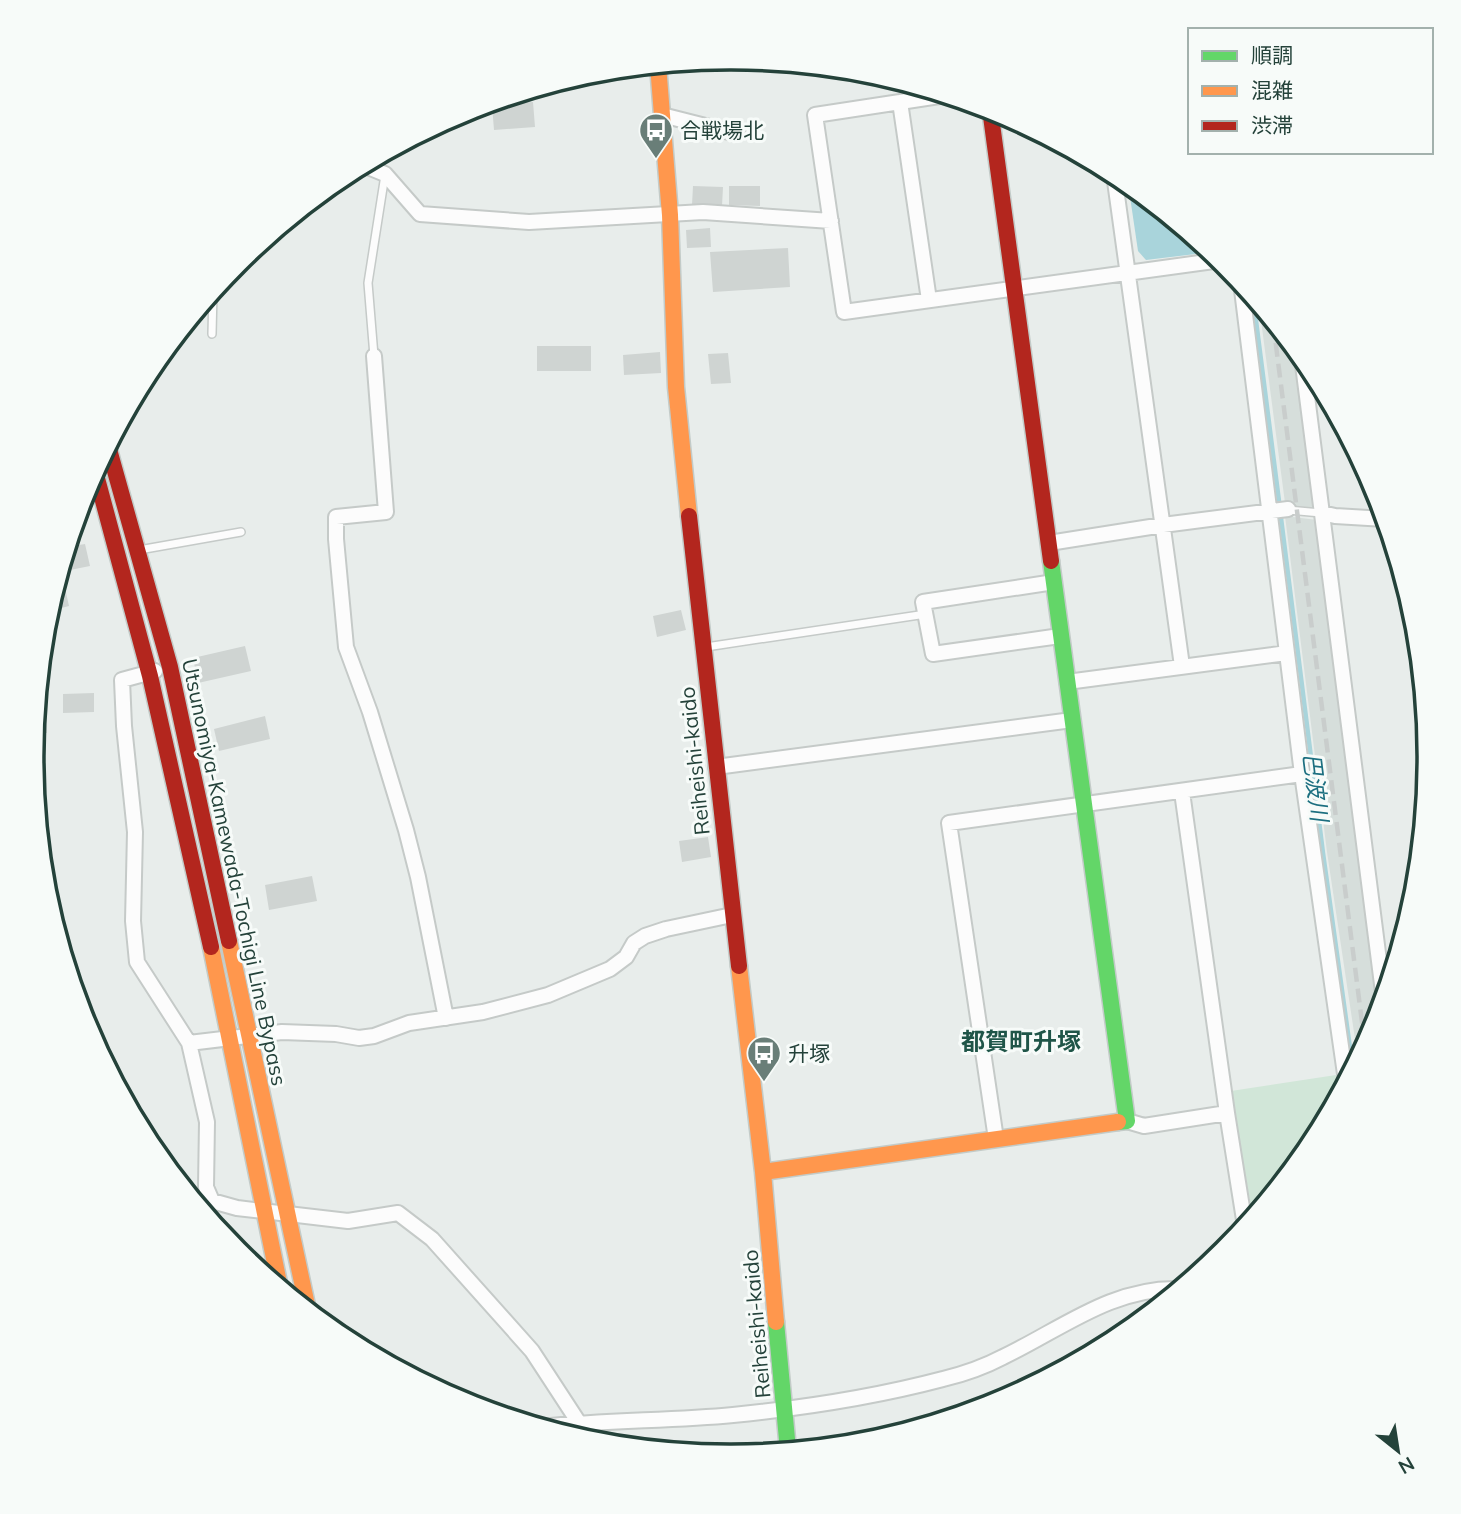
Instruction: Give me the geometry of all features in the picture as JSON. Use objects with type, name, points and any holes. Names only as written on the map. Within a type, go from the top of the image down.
[{"type":"main road","name":"Reiheishi-kaido","points":[[659,74],[670,215],[676,387],[702,648],[763,1172],[787,1441]]},
{"type":"main road","points":[[763,1172],[1127,1121],[992,123]]},
{"type":"main road","name":"Utsunomiya-Kamewada-Tochigi Line Bypass","points":[[112,460],[170,667],[305,1296]]},
{"type":"main road","name":"Utsunomiya-Kamewada-Tochigi Line Bypass","points":[[99,487],[149,673],[230,1039],[277,1272]]},
{"type":"street","points":[[924,99],[815,115],[844,313],[1206,262]]},
{"type":"street","points":[[900,102],[929,300]]},
{"type":"street","points":[[662,114],[737,134]]},
{"type":"street","points":[[375,170],[385,174],[420,214],[529,222],[703,212],[831,221]]},
{"type":"street","points":[[1116,189],[1182,666]]},
{"type":"street","points":[[1243,300],[1302,774],[1344,1065]]},
{"type":"street","points":[[374,356],[386,512],[336,517],[346,647],[370,712],[406,830],[446,1018]]},
{"type":"street","points":[[1305,380],[1382,976]]},
{"type":"street","points":[[1049,543],[1288,509]]},
{"type":"street","points":[[1322,513],[1374,518]]},
{"type":"street","points":[[1054,582],[923,602],[933,654],[1060,636]]},
{"type":"street","points":[[1067,682],[1287,653]]},
{"type":"street","points":[[170,667],[122,680],[135,832],[133,921],[137,962],[189,1043],[207,1122],[206,1187],[212,1201],[237,1208],[348,1221],[398,1213],[432,1239],[532,1351],[574,1425]]},
{"type":"street","points":[[716,767],[1072,720]]},
{"type":"street","points":[[996,1139],[949,823],[1302,774]]},
{"type":"street","points":[[1182,792],[1243,1214]]},
{"type":"street","points":[[189,1043],[282,1032],[359,1038],[374,1036],[410,1023],[483,1012],[548,995],[610,969],[626,957],[635,943],[645,936],[732,915]]},
{"type":"street","points":[[1127,1121],[1144,1126],[1227,1113]]},
{"type":"street","points":[[586,1428],[733,1415],[862,1397],[965,1373],[1003,1357],[1106,1302],[1126,1294],[1164,1289]]},
{"type":"lane","points":[[374,356],[368,283],[385,174]]},
{"type":"lane","points":[[212,334],[213,306]]},
{"type":"lane","points":[[1288,509],[1322,513]]},
{"type":"lane","points":[[139,551],[241,531]]},
{"type":"lane","points":[[702,648],[926,614]]},
{"type":"shaded area","points":[[1261,322],[1296,367],[1314,508],[1292,507],[1285,503]]},
{"type":"shaded area","points":[[1285,516],[1317,520],[1376,991],[1355,1041],[1327,852]]},
{"type":"green space","points":[[1336,1075],[1337,1078],[1302,1139],[1251,1205],[1231,1091]]},
{"type":"water","points":[[1130,199],[1197,254],[1146,260],[1138,251]]},
{"type":"building","points":[[533,102],[535,127],[494,130],[493,114]]},
{"type":"building","points":[[693,186],[723,187],[722,206],[692,205]]},
{"type":"building","points":[[729,186],[760,186],[760,206],[729,205]]},
{"type":"building","points":[[710,228],[711,247],[687,248],[686,230]]},
{"type":"building","points":[[788,248],[790,287],[713,292],[710,252]]},
{"type":"building","points":[[537,346],[591,346],[591,371],[537,371]]},
{"type":"building","points":[[660,352],[661,373],[624,375],[623,355]]},
{"type":"building","points":[[728,353],[731,383],[711,384],[708,354]]},
{"type":"building","points":[[85,544],[90,566],[70,570],[77,545]]},
{"type":"building","points":[[65,588],[69,606],[60,608]]},
{"type":"building","points":[[681,610],[686,630],[657,637],[653,616]]},
{"type":"building","points":[[245,646],[251,671],[198,683],[193,658]]},
{"type":"building","points":[[94,693],[94,712],[63,713],[63,694]]},
{"type":"building","points":[[47,716],[47,733],[45,733]]},
{"type":"building","points":[[265,716],[270,739],[219,751],[214,729]]},
{"type":"building","points":[[708,837],[711,857],[682,862],[679,841]]},
{"type":"building","points":[[312,876],[317,901],[269,910],[265,885]]},
{"type":"waterway","name":"巴波川","points":[[1255,314],[1279,501]]},
{"type":"waterway","name":"巴波川","points":[[1281,518],[1350,1051]]},
{"type":"railway","points":[[1275,339],[1362,1026]]},
{"type":"traffic: fast","points":[[1051,561],[1127,1121],[1118,1122]]},
{"type":"traffic: fast","points":[[776,1322],[787,1441]]},
{"type":"traffic: slow","points":[[659,74],[670,215],[676,387],[689,516]]},
{"type":"traffic: slow","points":[[229,941],[305,1296]]},
{"type":"traffic: slow","points":[[211,947],[277,1272]]},
{"type":"traffic: slow","points":[[739,966],[763,1172],[776,1322]]},
{"type":"traffic: slow","points":[[763,1172],[1118,1122]]},
{"type":"traffic: jam","points":[[992,123],[1051,561]]},
{"type":"traffic: jam","points":[[112,460],[170,667],[229,941]]},
{"type":"traffic: jam","points":[[99,487],[150,676],[211,947]]},
{"type":"traffic: jam","points":[[689,516],[739,966]]},
{"type":"place","name":"合戦場北","points":[[656,160]]},
{"type":"place","name":"升塚","points":[[764,1083]]},
{"type":"district","name":"都賀町升塚","points":[[1021,1041]]}]
